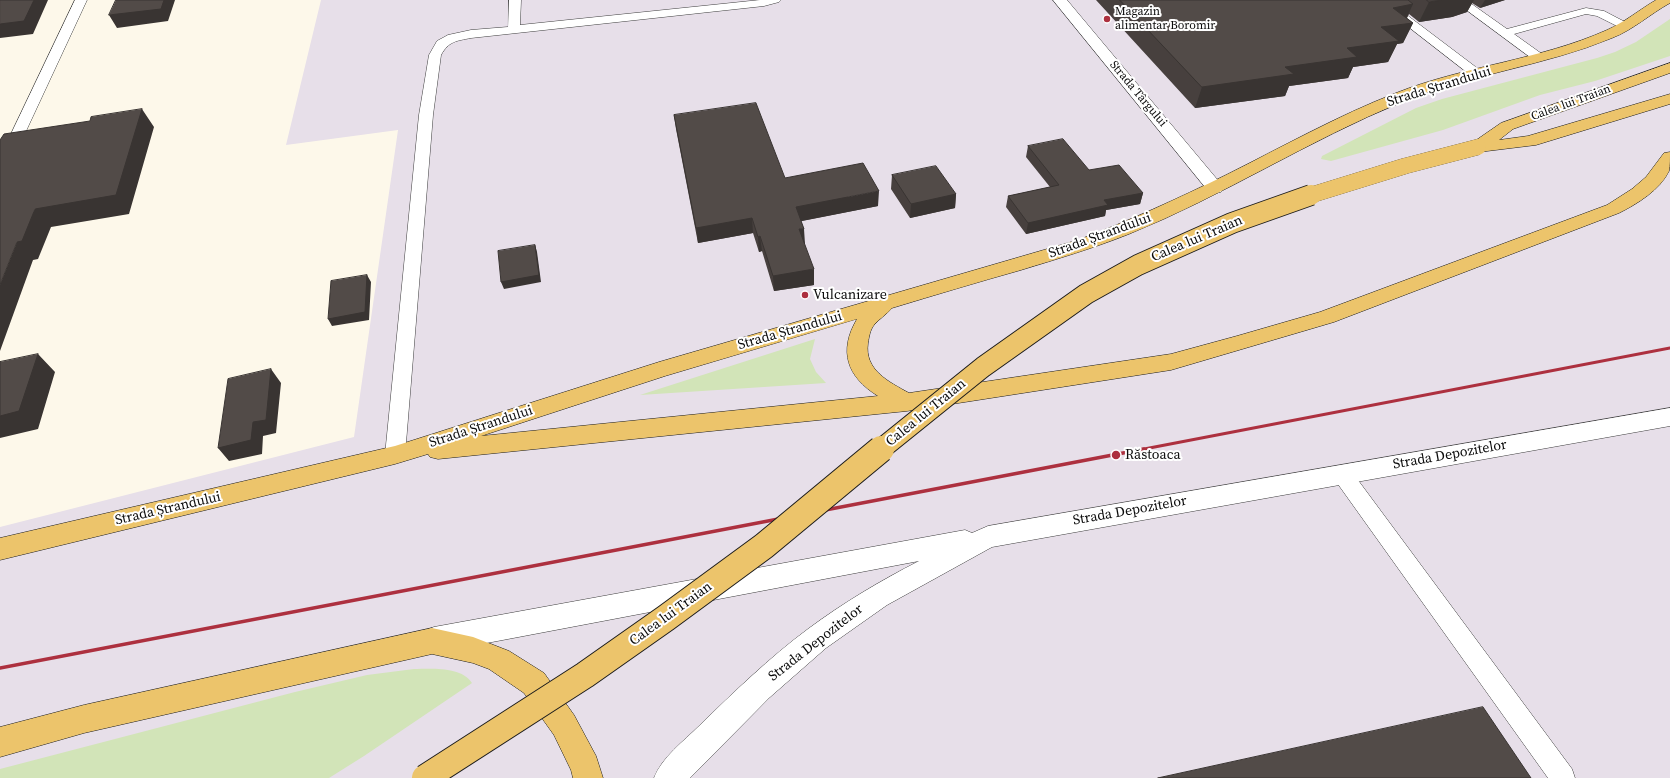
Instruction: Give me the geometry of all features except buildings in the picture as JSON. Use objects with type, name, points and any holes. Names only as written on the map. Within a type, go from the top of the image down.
[{"type":"main road","name":"Strada Ștrandului","points":[[0,549],[395,455],[623,381],[1085,244],[1149,219],[1215,188],[1379,106],[1417,91],[1589,42],[1625,26],[1662,1]]},
{"type":"main road","name":"Calea lui Traian","points":[[1478,147],[1507,126],[1670,68]]},
{"type":"main road","name":"Calea lui Traian","points":[[425,778],[585,675],[672,614],[764,546],[856,469],[984,367],[1086,294],[1138,265],[1232,223],[1334,187],[1405,166],[1478,147],[1530,141],[1670,99]]},
{"type":"main road","points":[[395,455],[907,402],[1171,362],[1327,317],[1613,208],[1629,201],[1640,193],[1653,181],[1670,157]]},
{"type":"main road","points":[[887,302],[866,320],[858,337],[856,355],[862,371],[879,387],[907,402]]},
{"type":"main road","points":[[0,742],[84,719],[432,641],[473,650],[499,660],[534,683],[564,725],[585,767],[588,778]]},
{"type":"street","name":"Strada Târgului","points":[[1060,0],[1215,188]]},
{"type":"street","name":"Strada Depozitelor","points":[[669,778],[768,680],[817,639],[880,596],[916,574],[988,537],[1670,417]]},
{"type":"street","points":[[432,641],[988,537]]},
{"type":"lane","points":[[0,172],[81,0]]},
{"type":"lane","points":[[514,30],[515,0]]},
{"type":"lane","points":[[395,455],[426,115],[435,55],[441,44],[452,38],[471,34],[764,3],[775,0]]},
{"type":"lane","points":[[1380,0],[1477,74]]},
{"type":"lane","points":[[1459,0],[1538,57]]},
{"type":"lane","points":[[1506,33],[1586,11],[1600,13],[1625,26]]},
{"type":"lane","points":[[1342,474],[1563,778]]},
{"type":"shaded area","points":[[321,0],[1670,0],[1670,778],[0,778],[0,527],[354,437],[398,130],[286,145]]},
{"type":"green space","points":[[1670,19],[1670,56],[1595,81],[1540,95],[1443,130],[1331,161],[1321,159],[1322,156],[1416,108],[1442,99],[1615,52],[1636,42]]},
{"type":"green space","points":[[815,339],[810,359],[816,372],[826,383],[640,395]]},
{"type":"green space","points":[[414,669],[453,671],[461,674],[472,683],[329,778],[0,778],[0,769],[295,692],[367,675]]},
{"type":"railway","points":[[1139,450],[1670,348]]},
{"type":"railway","points":[[0,668],[1144,449]]},
{"type":"place","name":"Magazin alimentar Boromir","points":[[1107,19]]},
{"type":"place","name":"Vulcanizare","points":[[805,295]]},
{"type":"place","name":"Răstoaca","points":[[1116,455]]}]
